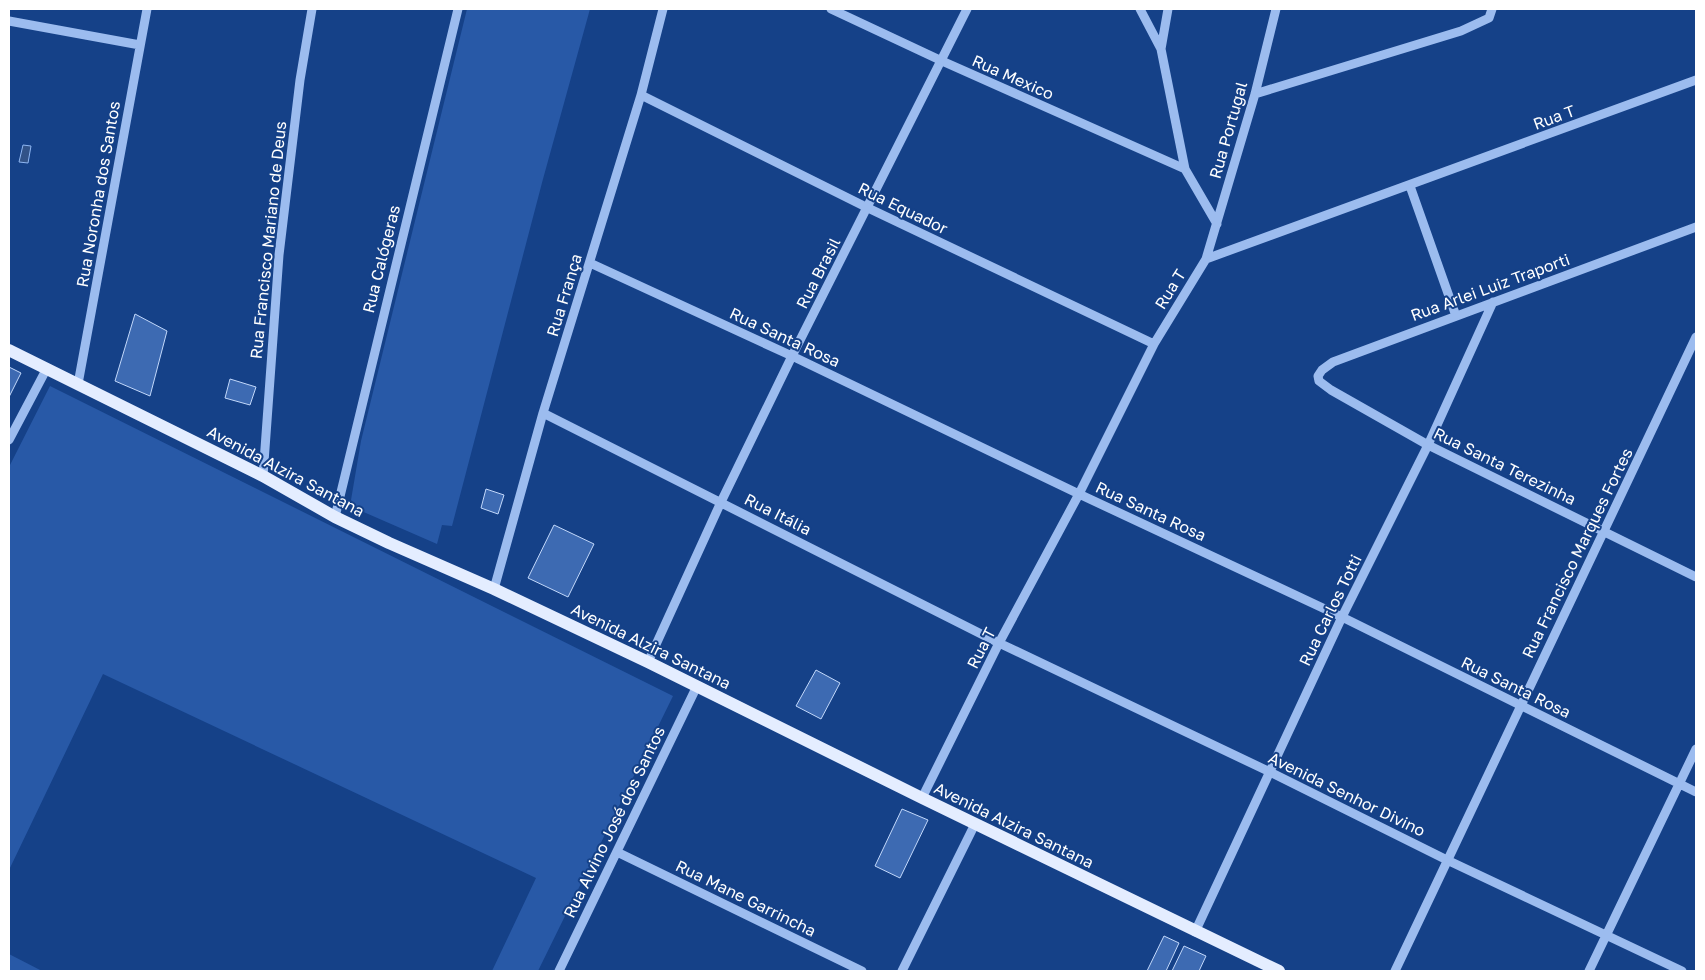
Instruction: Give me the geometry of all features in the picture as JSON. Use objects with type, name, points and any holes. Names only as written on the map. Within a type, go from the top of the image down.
[{"type":"main road","name":"Avenida Alzira Santana","points":[[9,350],[263,476],[335,516],[389,543],[494,589],[648,662],[1194,932],[1278,971]]},
{"type":"street","name":"Rua Noronha dos Santos","points":[[78,384],[147,9]]},
{"type":"street","name":"Rua Francisco Mariano de Deus","points":[[263,476],[279,255],[300,80],[312,9]]},
{"type":"street","name":"Rua Calógeras","points":[[335,516],[458,9]]},
{"type":"street","name":"Rua França","points":[[494,589],[543,413],[641,95],[663,9]]},
{"type":"street","name":"Rua Mexico","points":[[831,9],[942,61],[1185,169]]},
{"type":"street","name":"Rua Brasil","points":[[648,662],[721,502],[792,356],[967,9]]},
{"type":"street","points":[[1140,9],[1161,49],[1185,169],[1216,224]]},
{"type":"street","points":[[1161,49],[1168,9]]},
{"type":"street","name":"Rua Portugal","points":[[1206,259],[1255,94],[1276,9]]},
{"type":"street","points":[[1255,94],[1461,31],[1485,21],[1491,14],[1492,9]]},
{"type":"street","points":[[9,21],[140,45]]},
{"type":"street","name":"Rua T","points":[[922,798],[999,643],[1079,494],[1154,344],[1206,259],[1696,81]]},
{"type":"street","name":"Rua Equador","points":[[641,95],[868,208],[1154,344]]},
{"type":"street","points":[[1410,186],[1456,316]]},
{"type":"street","name":"Rua Arlei Luiz Traporti","points":[[1331,390],[1319,380],[1318,376],[1322,370],[1333,362],[1696,227]]},
{"type":"street","name":"Rua Santa Rosa","points":[[590,264],[792,356],[1079,494],[1342,617],[1696,792]]},
{"type":"street","name":"Rua Carlos Totti","points":[[1194,932],[1342,617],[1428,445],[1493,302]]},
{"type":"street","name":"Rua Francisco Marques Fortes","points":[[1395,971],[1696,337]]},
{"type":"street","points":[[9,440],[46,368]]},
{"type":"street","name":"Rua Santa Terezinha","points":[[1331,390],[1428,445],[1696,577]]},
{"type":"street","name":"Rua Itália","points":[[543,413],[999,643]]},
{"type":"street","name":"Avenida Senhor Divino","points":[[999,643],[1270,772],[1447,860],[1682,971]]},
{"type":"street","name":"Rua Alvino José dos Santos","points":[[558,971],[697,686]]},
{"type":"street","points":[[1589,971],[1696,749]]},
{"type":"street","points":[[902,971],[975,824]]},
{"type":"street","name":"Rua Mane Garrincha","points":[[617,852],[862,971]]},
{"type":"shaded area","points":[[467,9],[590,9],[543,179],[452,526],[442,525],[437,544],[359,510],[351,500],[361,441]]},
{"type":"shaded area","points":[[23,145],[31,146],[28,163],[19,162]]},
{"type":"shaded area","points":[[50,386],[673,696],[538,971],[492,971],[536,878],[103,674],[9,870],[9,467]]},
{"type":"shaded area","points":[[9,954],[42,971],[9,971]]},
{"type":"building","points":[[135,314],[167,331],[150,396],[115,381]]},
{"type":"building","points":[[9,367],[21,373],[9,397]]},
{"type":"building","points":[[230,379],[256,387],[250,405],[225,398]]},
{"type":"building","points":[[486,489],[504,495],[498,514],[481,508]]},
{"type":"building","points":[[554,525],[594,544],[568,597],[528,578]]},
{"type":"building","points":[[816,670],[840,683],[821,719],[796,706]]},
{"type":"building","points":[[902,809],[928,820],[900,878],[875,866]]},
{"type":"building","points":[[1164,936],[1179,943],[1166,971],[1147,971]]},
{"type":"building","points":[[1184,946],[1206,956],[1199,971],[1172,971]]}]
